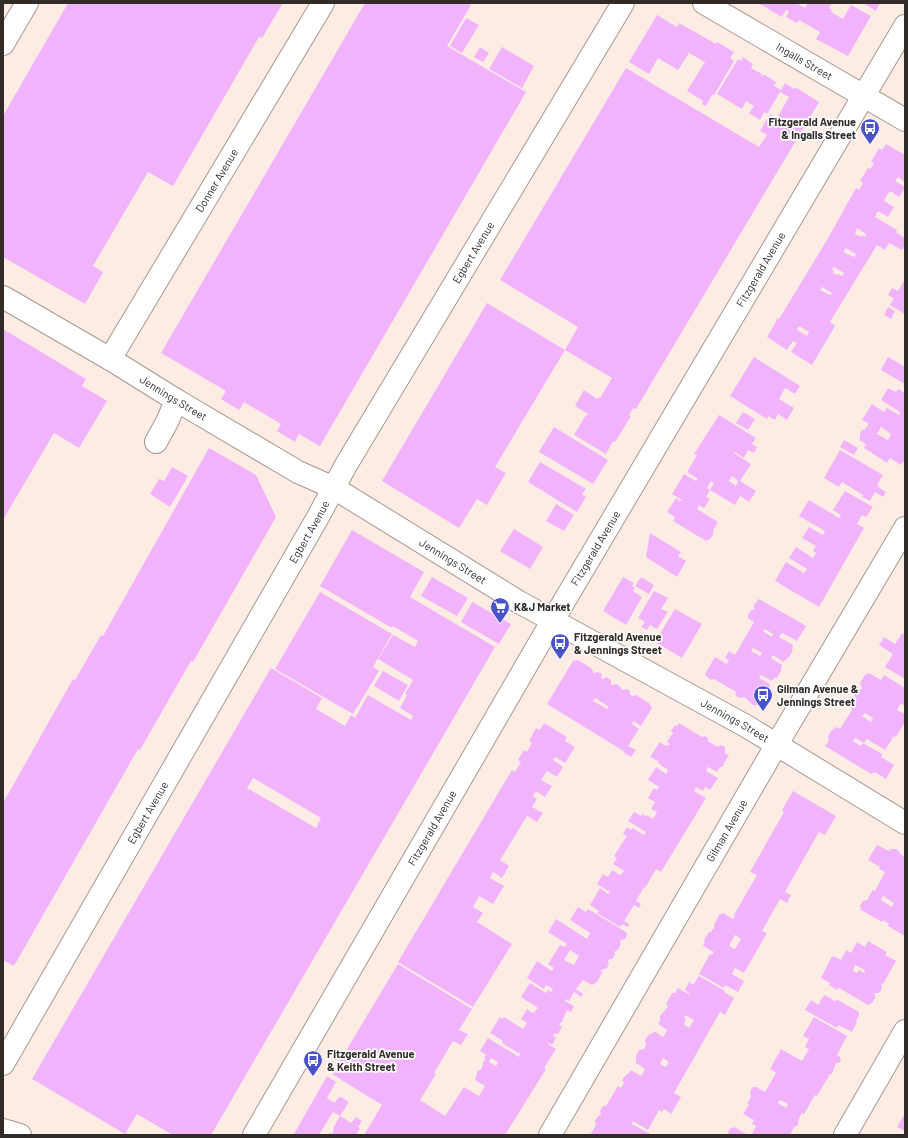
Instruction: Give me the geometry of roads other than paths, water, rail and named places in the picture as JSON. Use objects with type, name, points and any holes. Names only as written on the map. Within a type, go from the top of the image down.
[{"type":"street","points":[[3,44],[27,3]]},
{"type":"street","name":"Donner Avenue","points":[[110,359],[323,3]]},
{"type":"street","name":"Egbert Avenue","points":[[3,1064],[350,458],[623,3]]},
{"type":"street","name":"Ingalls Street","points":[[704,3],[905,120]]},
{"type":"street","name":"Fitzgerald Avenue","points":[[254,1135],[553,620],[905,26]]},
{"type":"street","name":"Jennings Street","points":[[3,297],[110,359],[298,472],[334,488],[519,602],[777,744],[905,823]]},
{"type":"street","points":[[156,442],[168,420],[176,400]]},
{"type":"street","name":"Gilman Avenue","points":[[550,1135],[777,744],[905,528]]},
{"type":"street","points":[[845,1135],[905,1031]]},
{"type":"street","points":[[3,1130],[20,1135]]},
{"type":"place","name":"Fitzgerald Avenue & Ingalls Street","points":[[870,145]]},
{"type":"place","name":"K&J Market","points":[[500,624]]},
{"type":"place","name":"Fitzgerald Avenue & Jennings Street","points":[[560,660]]},
{"type":"place","name":"Gilman Avenue & Jennings Street","points":[[763,712]]},
{"type":"place","name":"Fitzgerald Avenue & Keith Street","points":[[313,1077]]}]
